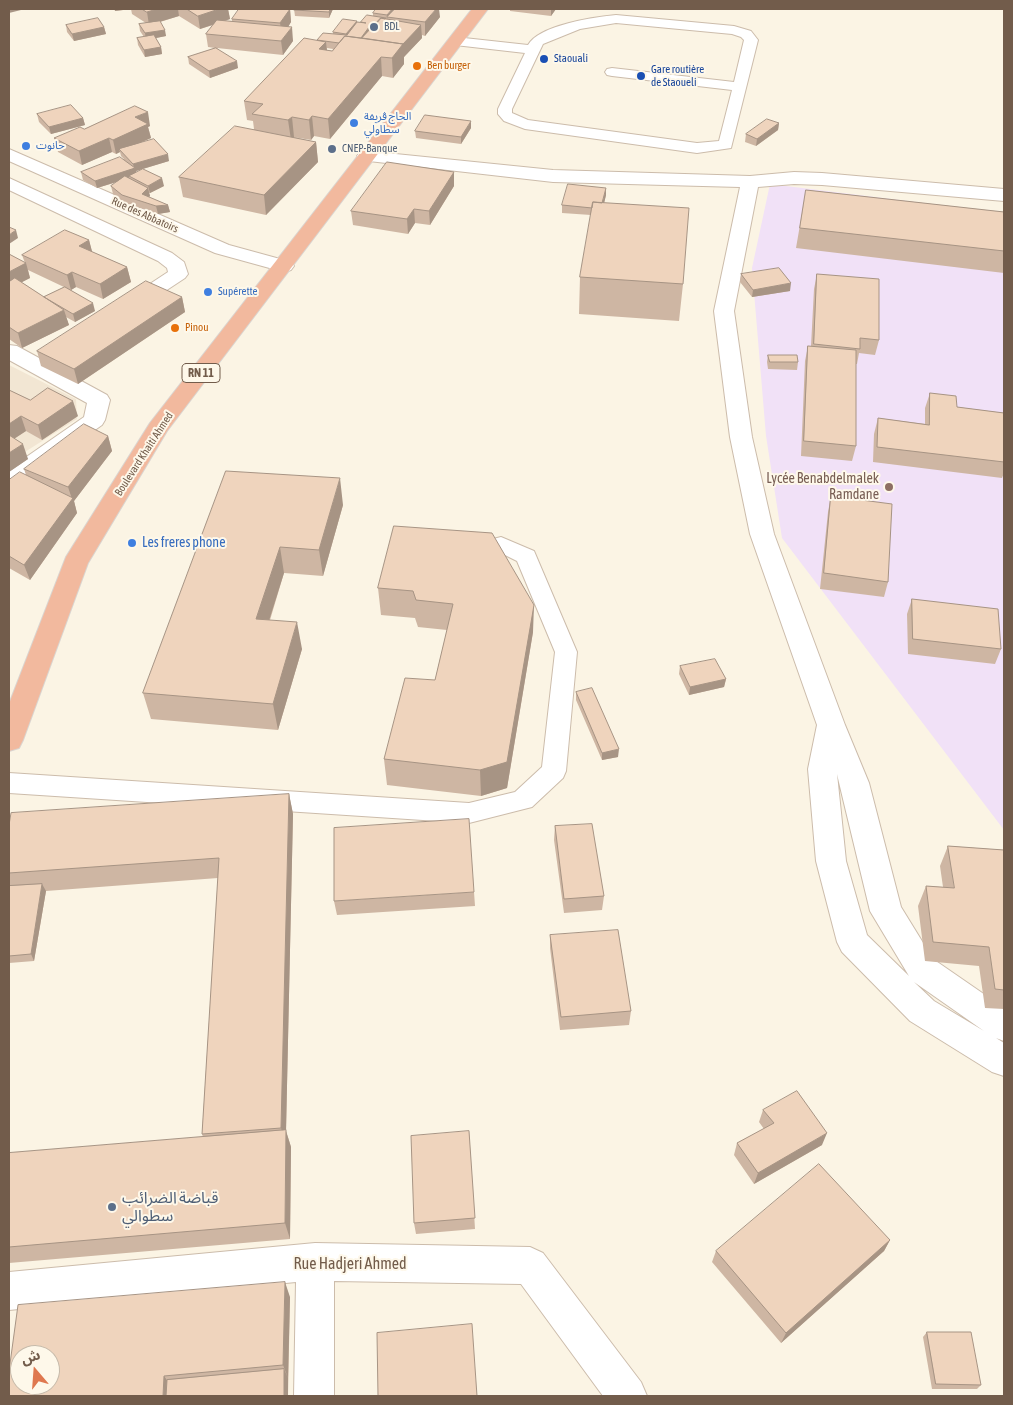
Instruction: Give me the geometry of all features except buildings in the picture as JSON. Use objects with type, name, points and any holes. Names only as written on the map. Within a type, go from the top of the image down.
[{"type":"highway","name":"Boulevard Khaiti Ahmed","points":[[9,740],[75,563],[158,428],[480,9]]},
{"type":"street","name":"Rue des Abbatoirs","points":[[9,154],[222,248],[284,266]]},
{"type":"street","points":[[366,156],[553,176],[750,182],[794,178],[822,179],[1004,196]]},
{"type":"street","points":[[9,182],[165,257],[178,266],[178,274],[112,317]]},
{"type":"street","points":[[750,182],[724,311],[741,437],[762,534],[831,725],[855,783],[886,911],[922,969],[1004,1026]]},
{"type":"street","points":[[9,350],[47,360],[99,400],[94,420],[9,480]]},
{"type":"street","points":[[831,725],[822,769],[831,861],[853,942],[922,1012],[1004,1061]]},
{"type":"street","points":[[314,1396],[315,1262]]},
{"type":"street","name":"Rue Hadjeri Ahmed","points":[[9,1291],[315,1262],[530,1266],[627,1396]]},
{"type":"lane","points":[[616,19],[734,30],[746,34],[751,40],[740,87],[726,145],[698,148],[525,124],[509,118],[505,114],[505,109],[537,42],[567,29],[602,20],[616,19]]},
{"type":"lane","points":[[455,42],[533,50]]},
{"type":"lane","points":[[612,72],[740,87]]},
{"type":"lane","points":[[9,784],[469,813],[523,800],[554,771],[566,652],[526,556],[501,544]]},
{"type":"shaded area","name":"Lycée Benabdelmalek Ramdane","points":[[770,184],[1004,213],[1004,830],[782,538],[766,436],[752,268]]},
{"type":"shaded area","points":[[9,365],[76,399],[77,419],[9,462]]},
{"type":"place","name":"BDL","points":[[374,27]]},
{"type":"place","name":"Staouali","points":[[544,59]]},
{"type":"place","name":"Ben burger","points":[[417,66]]},
{"type":"place","name":"Gare routière de Staoueli","points":[[641,76]]},
{"type":"place","name":"الحاج ڨريفة سطاولي","points":[[354,123]]},
{"type":"place","name":"حانوت","points":[[26,146]]},
{"type":"place","name":"CNEP-Banque","points":[[332,149]]},
{"type":"place","name":"Supérette","points":[[208,292]]},
{"type":"place","name":"Pinou","points":[[175,328]]},
{"type":"place","name":"Lycée Benabdelmalek Ramdane","points":[[889,487]]},
{"type":"place","name":"Les freres phone","points":[[132,543]]},
{"type":"place","name":"قباضة الضرائب سطوالي","points":[[112,1207]]}]
